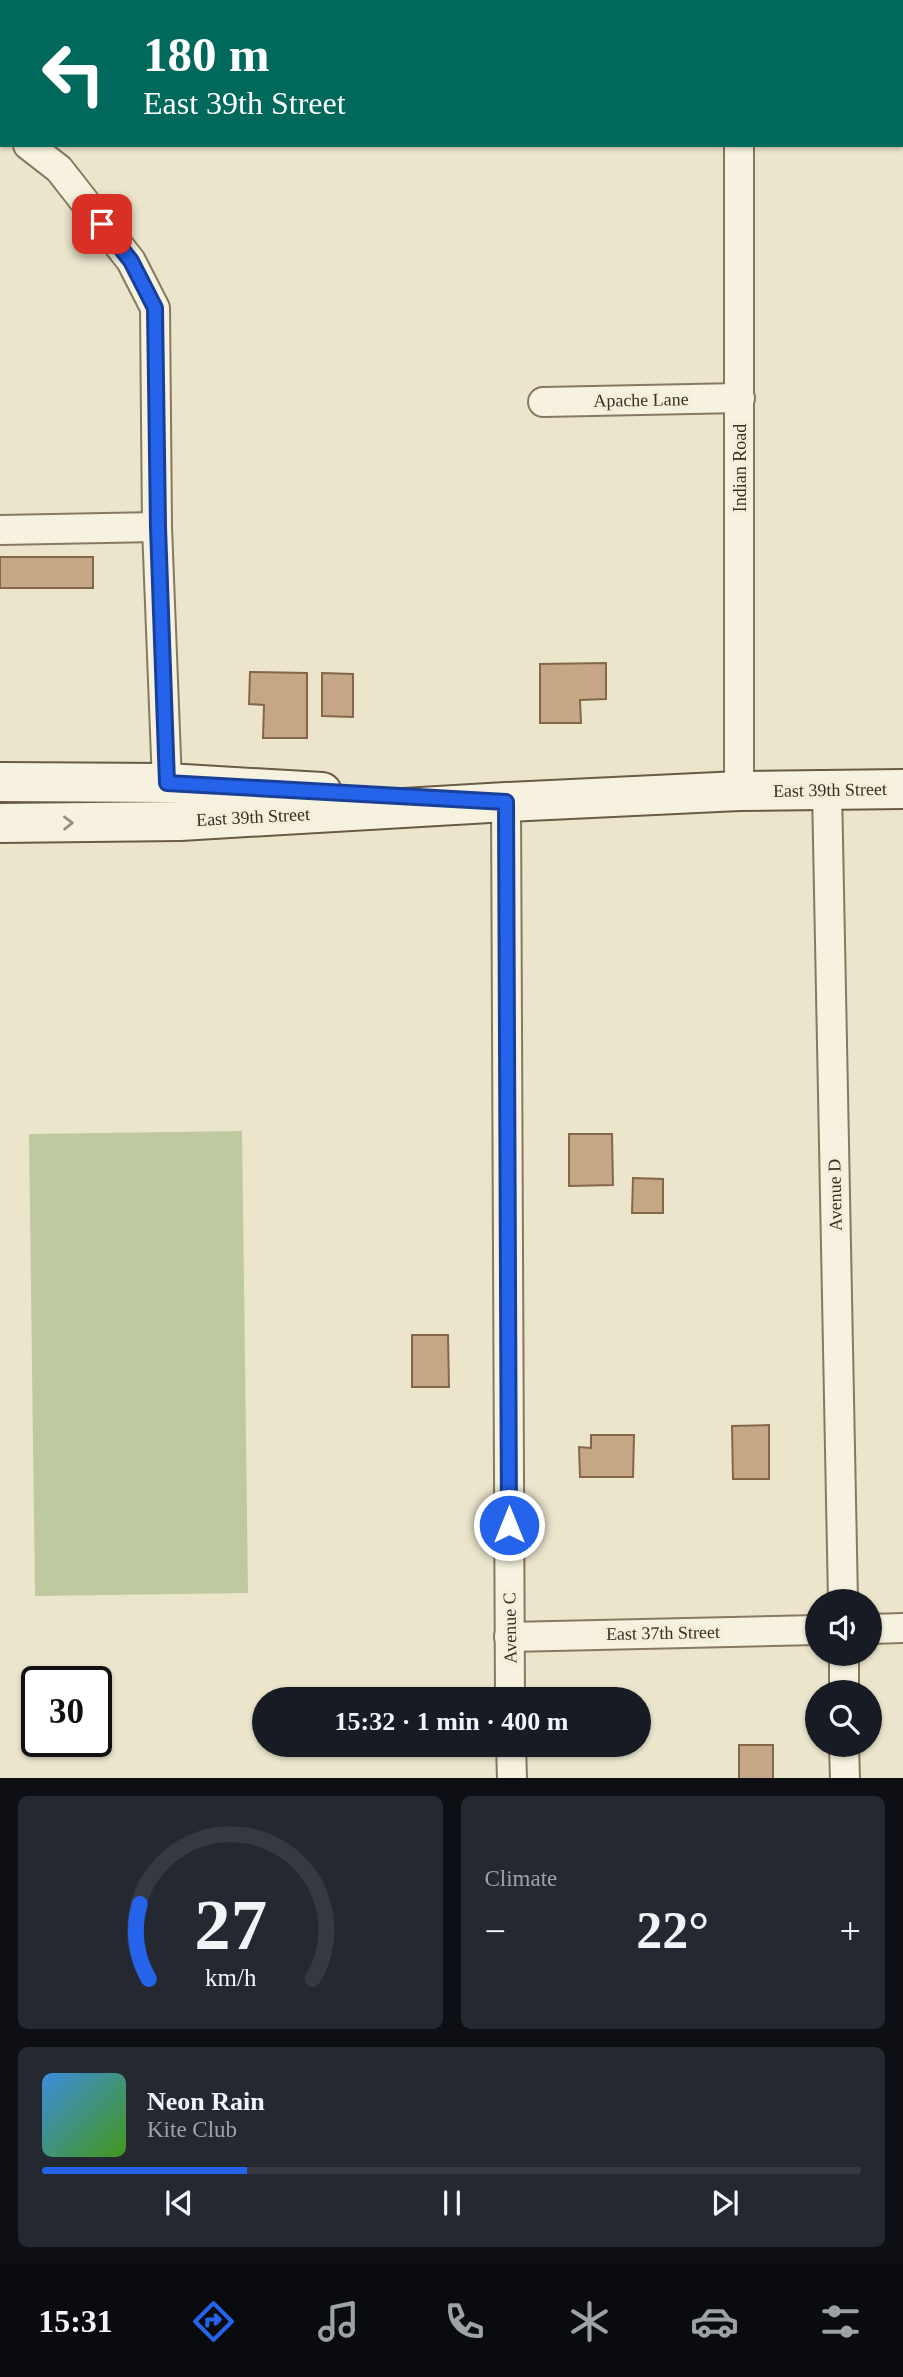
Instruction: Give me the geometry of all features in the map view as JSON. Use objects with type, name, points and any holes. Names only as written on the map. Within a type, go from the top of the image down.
[{"type":"main road","name":"East 39th Street","points":[[0,782],[167,783],[506,802]]},
{"type":"main road","name":"East 39th Street","points":[[0,823],[180,821],[739,791],[903,789]]},
{"type":"street","points":[[31,147],[59,169],[131,261],[155,308],[158,527],[167,783]]},
{"type":"street","name":"Indian Road","points":[[739,147],[739,791]]},
{"type":"street","name":"Apache Lane","points":[[543,402],[740,398]]},
{"type":"street","points":[[0,530],[158,527]]},
{"type":"street","name":"Avenue D","points":[[827,789],[843,1589]]},
{"type":"street","name":"Avenue C","points":[[506,802],[510,1687]]},
{"type":"street","points":[[882,1629],[903,1628]]},
{"type":"street","name":"East 37th Street","points":[[509,1637],[805,1630]]},
{"type":"street","points":[[511,1757],[512,1778]]},
{"type":"street","points":[[844,1757],[845,1778]]},
{"type":"green space","points":[[242,1131],[248,1593],[35,1596],[29,1134]]},
{"type":"building","points":[[0,557],[93,557],[93,588],[0,588]]},
{"type":"building","points":[[606,663],[606,699],[580,700],[581,723],[540,723],[540,664]]},
{"type":"building","points":[[250,672],[307,673],[307,738],[263,738],[264,705],[249,704]]},
{"type":"building","points":[[322,673],[353,674],[353,717],[322,716]]},
{"type":"building","points":[[569,1134],[612,1134],[613,1185],[569,1186]]},
{"type":"building","points":[[633,1178],[663,1179],[663,1213],[632,1213]]},
{"type":"building","points":[[412,1335],[448,1335],[449,1387],[412,1387]]},
{"type":"building","points":[[769,1425],[769,1479],[733,1479],[732,1426]]},
{"type":"building","points":[[591,1435],[634,1435],[633,1477],[580,1477],[579,1447],[591,1448]]},
{"type":"building","points":[[739,1745],[773,1745],[773,1778],[739,1778]]},
{"type":"route","points":[[102,224],[131,261],[155,308],[158,527],[167,783],[506,802],[509,1525]]}]
